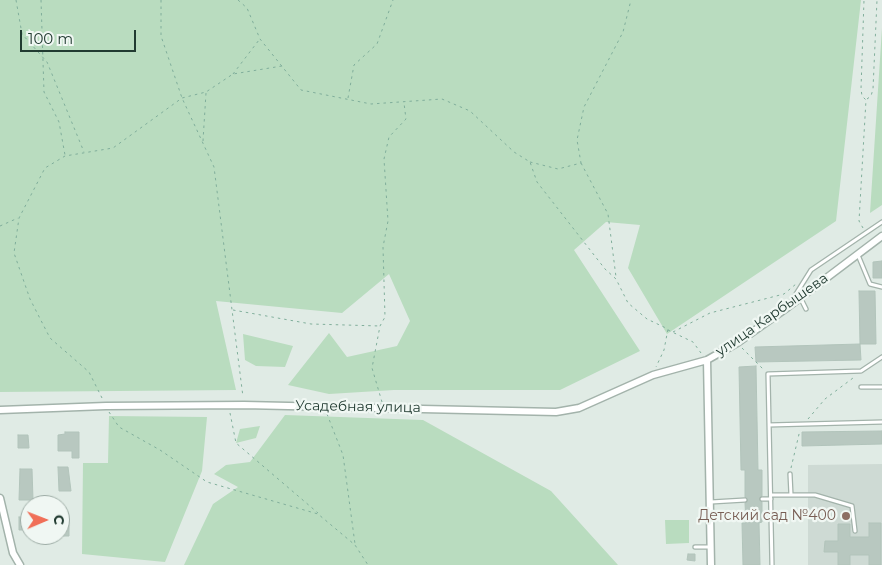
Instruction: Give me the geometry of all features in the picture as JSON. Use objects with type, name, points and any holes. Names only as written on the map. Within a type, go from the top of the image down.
[{"type":"street","name":"улица Карбышева","points":[[711,565],[707,360],[737,343],[788,307],[800,296],[882,236]]},
{"type":"street","name":"Усадебная улица","points":[[0,410],[106,406],[244,405],[556,412],[579,408],[653,374],[707,360]]},
{"type":"street","points":[[0,502],[13,553],[20,565]]},
{"type":"lane","points":[[788,307],[811,270],[882,222]]},
{"type":"lane","points":[[858,254],[870,284],[882,287]]},
{"type":"lane","points":[[800,296],[806,309]]},
{"type":"lane","points":[[772,565],[768,374],[861,371],[882,357]]},
{"type":"lane","points":[[861,388],[882,387]]},
{"type":"lane","points":[[769,425],[882,422]]},
{"type":"lane","points":[[790,474],[791,495]]},
{"type":"lane","points":[[762,499],[815,494],[852,506],[855,531]]},
{"type":"lane","points":[[710,502],[745,500]]},
{"type":"lane","points":[[695,547],[710,546]]},
{"type":"path","points":[[16,0],[22,34],[47,62],[84,152]]},
{"type":"path","points":[[41,0],[44,92],[59,122],[65,156]]},
{"type":"path","points":[[161,0],[161,36],[182,98],[214,166],[244,405]]},
{"type":"path","points":[[238,0],[247,8],[260,39],[301,90],[371,104],[442,99],[470,111],[514,152],[530,162],[558,169],[581,163]]},
{"type":"path","points":[[347,99],[354,65],[377,44],[393,0]]},
{"type":"path","points":[[631,0],[622,32],[584,107],[577,140],[581,163],[608,214],[616,279],[628,303],[647,319],[693,342],[707,360]]},
{"type":"path","points":[[864,0],[861,89],[862,96],[866,100],[859,221],[865,234]]},
{"type":"path","points":[[866,100],[872,96],[873,89],[877,0]]},
{"type":"path","points":[[260,39],[233,74],[206,92],[182,98],[113,148],[65,156],[45,168],[19,218],[14,253],[30,299],[50,338],[89,372],[118,427],[160,450],[207,482],[318,514]]},
{"type":"path","points":[[233,74],[282,66]]},
{"type":"path","points":[[203,142],[206,92]]},
{"type":"path","points":[[384,407],[372,368],[380,326],[385,317],[383,247],[388,221],[384,159],[389,137],[406,119],[404,103]]},
{"type":"path","points":[[530,162],[537,182],[605,269],[616,279]]},
{"type":"path","points":[[0,226],[19,218]]},
{"type":"path","points":[[673,332],[710,313],[784,294],[798,282]]},
{"type":"path","points":[[232,310],[311,324],[380,326]]},
{"type":"path","points":[[653,374],[664,350],[668,329]]},
{"type":"path","points":[[737,343],[768,374]]},
{"type":"path","points":[[790,474],[793,451],[803,424],[825,400],[861,371]]},
{"type":"path","points":[[228,405],[236,443],[355,545],[368,565]]},
{"type":"path","points":[[324,406],[343,455],[355,545]]},
{"type":"shaded area","name":"Детский сад №400","points":[[882,464],[882,565],[808,565],[808,465]]},
{"type":"green space","points":[[0,0],[861,0],[836,221],[667,334],[628,268],[640,225],[606,222],[574,250],[640,351],[560,390],[394,390],[329,394],[288,385],[329,333],[347,357],[397,346],[410,321],[389,274],[342,313],[216,301],[236,390],[0,392]]},
{"type":"green space","points":[[882,28],[882,205],[870,213]]},
{"type":"green space","points":[[243,334],[293,346],[285,367],[256,366],[245,360]]},
{"type":"green space","points":[[285,415],[423,420],[551,491],[618,565],[184,565],[213,504],[238,487],[214,474],[226,465],[250,462]]},
{"type":"green space","points":[[109,416],[207,417],[202,471],[165,562],[82,554],[83,463],[108,463]]},
{"type":"green space","points":[[260,426],[256,438],[236,443],[240,429]]},
{"type":"green space","points":[[665,520],[689,520],[689,543],[666,544]]},
{"type":"building","points":[[882,261],[882,278],[873,278],[873,262]]},
{"type":"building","points":[[859,291],[875,291],[876,344],[860,344]]},
{"type":"building","points":[[860,344],[861,360],[756,362],[755,347]]},
{"type":"building","points":[[756,366],[758,470],[762,470],[762,496],[759,499],[762,502],[762,522],[759,523],[760,565],[743,565],[742,523],[746,523],[745,503],[748,500],[745,497],[745,470],[741,470],[739,367]]},
{"type":"building","points":[[882,431],[882,444],[802,446],[802,432]]},
{"type":"building","points":[[65,432],[79,432],[79,458],[72,458],[72,451],[58,451],[58,435],[65,434]]},
{"type":"building","points":[[18,435],[28,435],[29,448],[18,448]]},
{"type":"building","points":[[58,467],[68,467],[71,491],[59,491]]},
{"type":"building","points":[[20,469],[32,469],[33,495],[20,495],[19,500]]},
{"type":"building","points":[[869,523],[881,523],[881,565],[869,565],[869,555],[850,555],[850,565],[838,565],[838,552],[824,552],[825,541],[838,541],[838,524],[850,524],[850,537],[869,537]]},
{"type":"building","points":[[688,554],[695,554],[695,561],[687,560]]},
{"type":"place","name":"Детский сад №400","points":[[846,516]]}]
